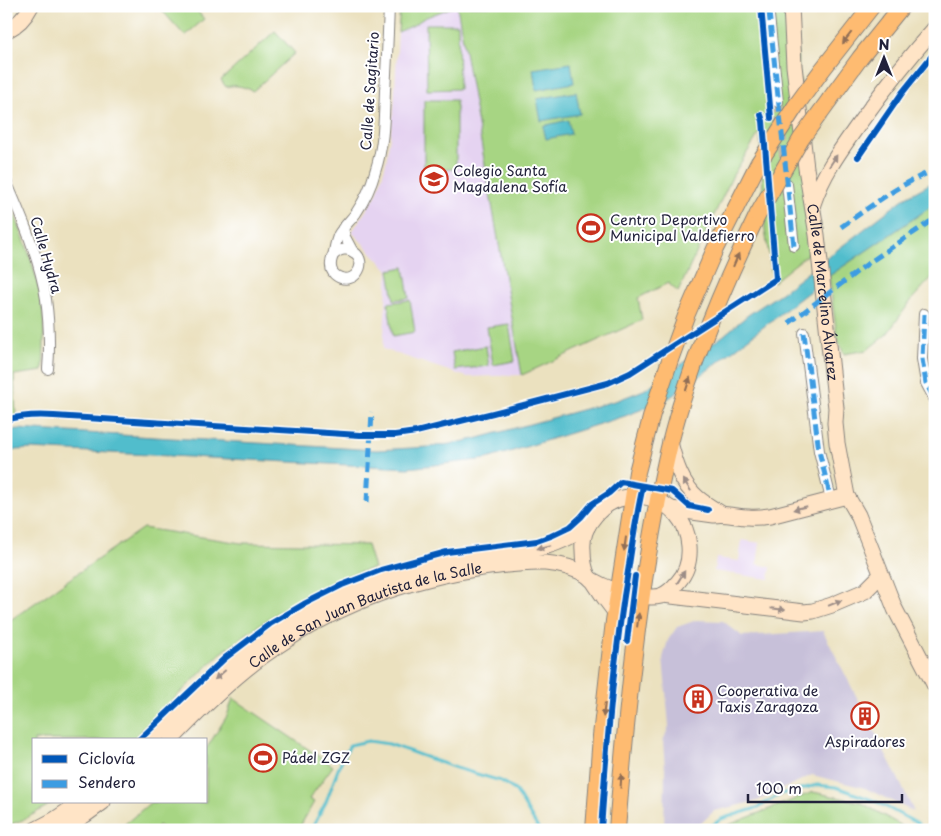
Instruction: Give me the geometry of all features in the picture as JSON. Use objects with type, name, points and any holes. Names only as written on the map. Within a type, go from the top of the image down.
[{"type":"main road","points":[[594,830],[601,736],[615,612],[632,496],[647,432],[671,357],[714,249],[758,164],[795,107],[872,6]]},
{"type":"main road","points":[[617,830],[624,738],[641,596],[657,500],[672,436],[697,356],[740,251],[758,214],[801,139],[902,6]]},
{"type":"street","points":[[6,31],[21,21],[27,14],[30,6]]},
{"type":"street","name":"Calle de Sagitario","points":[[332,257],[339,235],[368,193],[380,158],[384,127],[389,6]]},
{"type":"street","points":[[768,6],[778,102]]},
{"type":"street","name":"Calle de Marcelino Álvarez","points":[[791,6],[794,66],[806,168],[817,235],[836,408],[837,443],[847,496],[858,516],[889,594],[935,686]]},
{"type":"street","points":[[812,205],[832,162],[886,86],[935,28]]},
{"type":"street","name":"Calle Hydra","points":[[6,181],[30,239],[46,298],[48,369]]},
{"type":"street","name":"Calle de Marcelino Álvarez","points":[[787,184],[794,246]]},
{"type":"street","points":[[343,228],[345,237],[359,258],[360,268],[354,276],[349,278],[340,278],[332,272],[332,257],[344,249],[354,252]]},
{"type":"street","points":[[924,314],[922,359],[926,383],[935,400]]},
{"type":"street","name":"Calle de Marcelino Álvarez","points":[[804,333],[819,451],[830,495]]},
{"type":"street","name":"Calle de Marcelino Álvarez","points":[[836,408],[858,516]]},
{"type":"street","points":[[672,436],[677,467],[689,490],[702,502],[722,514]]},
{"type":"street","points":[[615,612],[590,578],[584,561],[582,545],[588,526],[594,517],[609,503],[619,499],[632,496],[657,500],[671,509],[685,530],[689,544],[687,567],[680,580],[663,595]]},
{"type":"street","points":[[671,509],[750,518],[770,516],[847,496]]},
{"type":"street","name":"Calle de San Juan Bautista de la Salle","points":[[154,738],[204,689],[249,651],[288,623],[340,595],[368,583],[420,567],[460,558],[547,546],[566,539],[588,526]]},
{"type":"street","name":"Calle de San Juan Bautista de la Salle","points":[[172,738],[216,696],[266,654],[307,627],[366,598],[408,584],[452,573],[535,562],[557,564],[576,570],[607,588],[618,592],[653,597],[663,595],[804,612],[832,605],[865,591]]},
{"type":"street","points":[[865,591],[881,575]]},
{"type":"street","points":[[865,591],[889,594]]},
{"type":"street","points":[[35,830],[78,804]]},
{"type":"street","points":[[62,830],[100,804]]},
{"type":"shaded area","name":"Colegio Santa Magdalena Sofía","points":[[457,6],[522,375],[467,377],[383,349],[388,270],[352,232],[377,194],[386,163],[394,109],[398,32],[424,18]]},
{"type":"shaded area","points":[[742,540],[760,543],[757,564],[771,567],[769,579],[714,571],[716,558],[739,561]]},
{"type":"shaded area","name":"Cooperativa de Taxis Zaragoza","points":[[697,620],[723,621],[742,636],[823,631],[914,812],[865,788],[812,775],[757,801],[714,811],[694,830],[664,830],[665,770],[663,741],[669,726],[663,658],[668,640],[677,627]]},
{"type":"green space","points":[[158,6],[193,6],[204,19],[185,36]]},
{"type":"green space","points":[[400,6],[455,6],[424,18],[398,32]]},
{"type":"green space","name":"Centro Deportivo Municipal Valdefierro","points":[[457,6],[792,6],[818,246],[773,282],[765,230],[760,132],[733,175],[678,292],[668,283],[638,298],[642,320],[522,375]]},
{"type":"green space","points":[[426,24],[458,24],[459,89],[427,90]]},
{"type":"green space","points":[[275,31],[295,53],[253,91],[240,86],[226,87],[221,80]]},
{"type":"green space","points":[[424,100],[456,100],[456,169],[424,170]]},
{"type":"green space","points":[[6,193],[36,277],[42,306],[44,339],[43,371],[14,375],[16,417],[6,420]]},
{"type":"green space","points":[[935,204],[935,274],[913,298],[887,334],[867,350],[844,354],[837,337],[829,276]]},
{"type":"green space","points":[[404,267],[409,298],[394,300],[389,270]]},
{"type":"green space","points":[[410,300],[415,332],[393,336],[388,303]]},
{"type":"green space","points":[[509,324],[515,361],[493,365],[487,327]]},
{"type":"green space","points":[[486,346],[489,366],[455,370],[452,352]]},
{"type":"green space","points":[[143,528],[241,543],[367,545],[374,568],[349,575],[311,593],[245,635],[220,654],[134,738],[32,738],[32,804],[51,804],[25,819],[6,826],[6,623]]},
{"type":"green space","name":"Pádel ZGZ","points":[[233,698],[333,766],[309,799],[314,802],[298,830],[165,830],[158,825],[155,830],[118,830],[149,804],[208,804],[208,746],[227,716]]},
{"type":"green space","points":[[813,792],[860,802],[909,830],[719,830]]},
{"type":"water","points":[[571,63],[574,83],[536,90],[533,69]]},
{"type":"water","points":[[576,92],[580,114],[541,121],[537,99]]},
{"type":"water","points":[[568,120],[571,134],[546,139],[543,126]]},
{"type":"water","points":[[935,181],[935,204],[829,276],[695,380],[666,400],[625,416],[487,459],[408,468],[31,449],[16,450],[6,454],[6,432],[17,429],[377,450],[429,447],[475,439],[618,400],[644,390],[723,336],[748,315],[781,293],[906,197]]},
{"type":"waterway","points":[[311,830],[326,802],[340,764],[350,745],[368,741],[389,744],[456,768],[501,781],[516,791],[539,830]]},
{"type":"waterway","points":[[706,830],[721,819],[757,808],[781,794],[817,785],[836,787],[875,801],[918,824],[921,830]]},
{"type":"tunnel","points":[[778,102],[785,166]]},
{"type":"marked path","points":[[769,12],[794,246]]},
{"type":"marked path","points":[[841,227],[898,188],[935,170]]},
{"type":"marked path","points":[[789,323],[870,262],[935,219]]},
{"type":"marked path","points":[[924,314],[922,359],[926,383],[935,400]]},
{"type":"marked path","points":[[804,333],[819,451],[830,495]]},
{"type":"marked path","points":[[367,502],[372,412]]},
{"type":"cycle path","points":[[761,6],[771,118]]},
{"type":"cycle path","points":[[858,157],[902,93],[935,52]]},
{"type":"cycle path","points":[[6,420],[24,416],[48,416],[360,435],[395,435],[416,432],[608,383],[630,373],[776,279],[761,115]]},
{"type":"cycle path","points":[[141,738],[225,658],[270,624],[342,585],[381,570],[447,552],[537,541],[551,536],[570,527],[592,504],[609,493],[621,482],[672,491],[689,506],[708,510]]},
{"type":"cycle path","points":[[601,830],[619,631],[643,486]]},
{"type":"cycle path","points":[[627,641],[635,576]]},
{"type":"place","name":"Colegio Santa Magdalena Sofía","points":[[434,179]]},
{"type":"place","name":"Centro Deportivo Municipal Valdefierro","points":[[591,228]]},
{"type":"place","name":"Cooperativa de Taxis Zaragoza","points":[[698,699]]},
{"type":"place","name":"Aspiradores","points":[[865,716]]},
{"type":"place","name":"Pádel ZGZ","points":[[263,758]]}]
